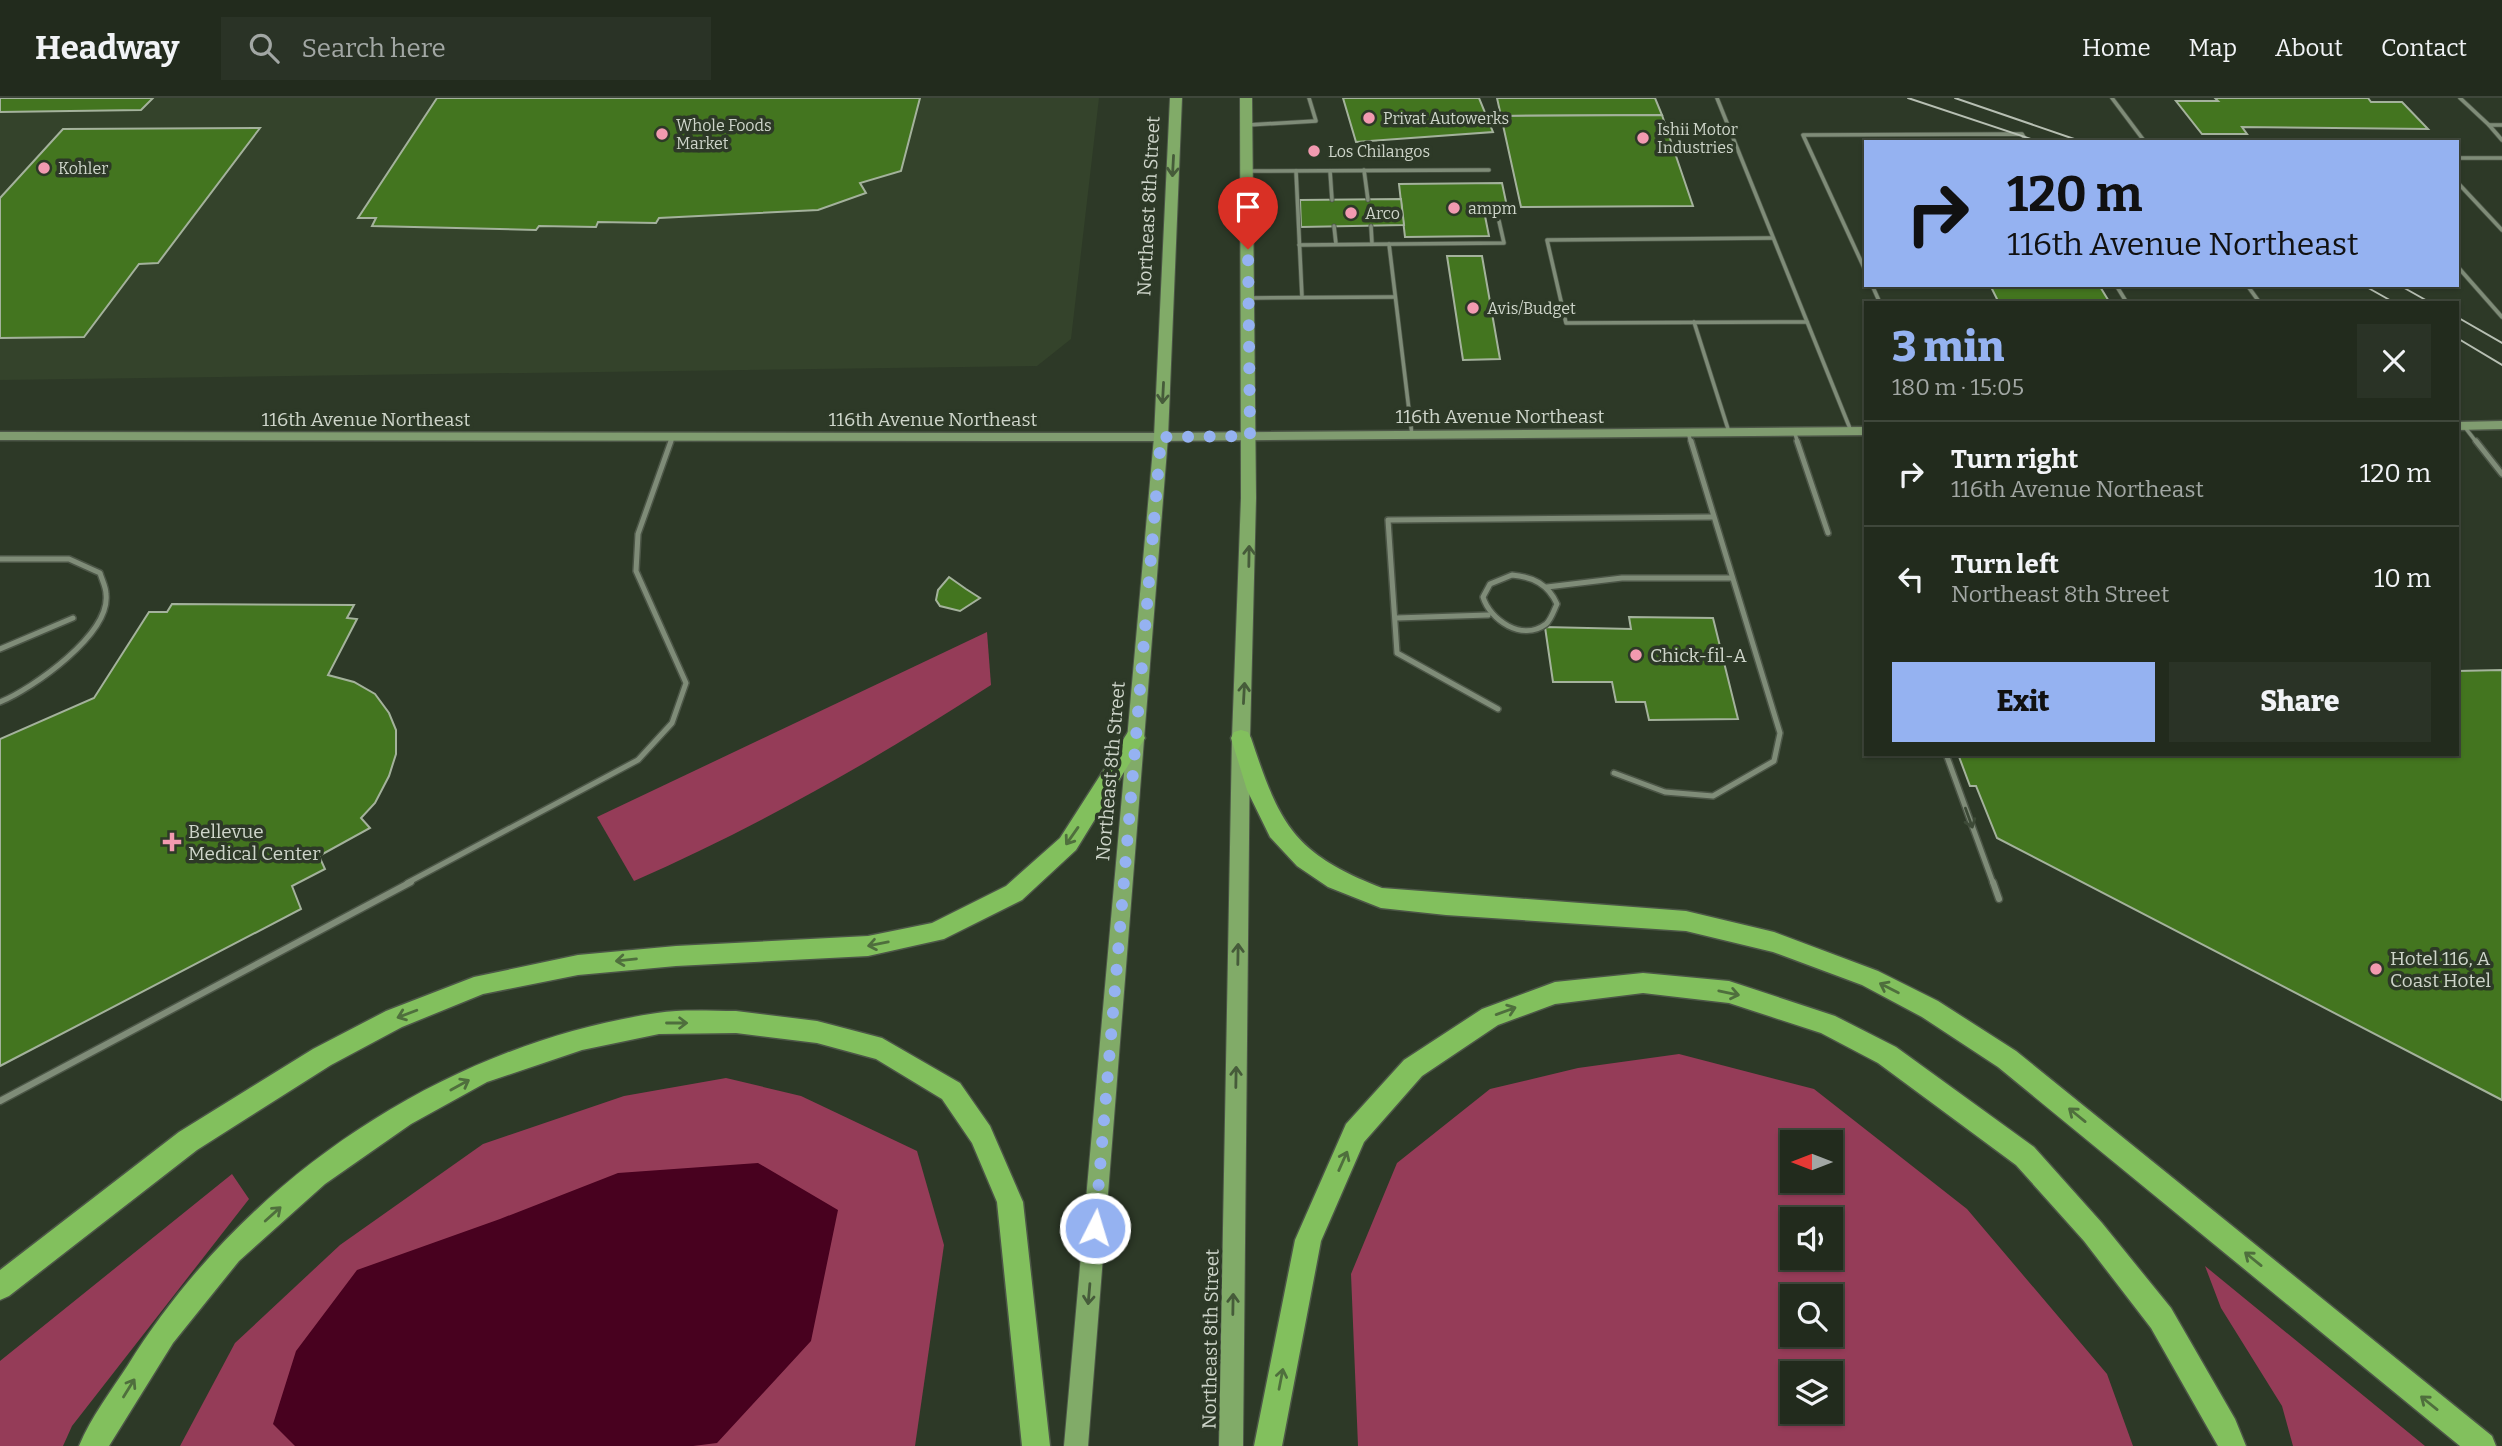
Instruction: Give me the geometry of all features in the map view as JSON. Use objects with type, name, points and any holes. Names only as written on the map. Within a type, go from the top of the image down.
[{"type":"highway","points":[[0,1287],[188,1141],[311,1063],[394,1018],[482,984],[578,965],[676,956],[869,946],[936,932],[1014,892],[1068,844],[1135,738]]},
{"type":"highway","points":[[1241,738],[1258,790],[1278,831],[1305,859],[1336,880],[1381,898],[1446,905],[1686,920],[1774,942],[1870,978],[1930,1009],[2007,1059],[2482,1446]]},
{"type":"highway","points":[[1268,1446],[1308,1240],[1355,1133],[1413,1068],[1490,1017],[1555,993],[1643,983],[1729,992],[1826,1024],[1887,1055],[2025,1156],[2093,1232],[2161,1318],[2225,1429],[2232,1446]]},
{"type":"highway","points":[[93,1446],[163,1333],[230,1252],[316,1175],[402,1116],[480,1073],[582,1039],[659,1023],[723,1022],[817,1032],[882,1049],[951,1091],[981,1135],[1010,1202],[1036,1446]]},
{"type":"main road","name":"Northeast 8th Street","points":[[1076,1446],[1161,437],[1176,98]]},
{"type":"main road","name":"Northeast 8th Street","points":[[1231,1446],[1241,738],[1248,625],[1250,436],[1247,98]]},
{"type":"main road","points":[[2460,426],[2502,425]]},
{"type":"main road","name":"116th Avenue Northeast","points":[[0,436],[1161,437],[1864,431]]},
{"type":"lane","points":[[1247,125],[1315,121],[1309,98]]},
{"type":"lane","points":[[1717,98],[1851,431]]},
{"type":"lane","points":[[2112,98],[2144,140]]},
{"type":"lane","points":[[2460,98],[2502,140]]},
{"type":"lane","points":[[2489,125],[2502,125]]},
{"type":"lane","points":[[1864,268],[1803,135],[2022,134],[2026,140]]},
{"type":"lane","points":[[2459,158],[2502,158]]},
{"type":"lane","points":[[1364,170],[1368,200]]},
{"type":"lane","points":[[1247,171],[1489,170]]},
{"type":"lane","points":[[1296,171],[1302,298]]},
{"type":"lane","points":[[1330,171],[1332,200]]},
{"type":"lane","points":[[2459,184],[2502,230]]},
{"type":"lane","points":[[1299,244],[1504,243],[1499,221]]},
{"type":"lane","points":[[1334,226],[1336,244]]},
{"type":"lane","points":[[1371,226],[1372,244]]},
{"type":"lane","points":[[1773,238],[1546,240],[1566,323],[1807,321]]},
{"type":"lane","points":[[1389,244],[1412,435]]},
{"type":"lane","points":[[2459,268],[2502,317]]},
{"type":"lane","points":[[1248,298],[1395,297]]},
{"type":"lane","points":[[1694,322],[1729,432]]},
{"type":"lane","points":[[2460,426],[2502,474]]},
{"type":"lane","points":[[1794,431],[1828,533]]},
{"type":"lane","points":[[1614,773],[1665,792],[1713,796],[1774,761],[1780,733],[1688,432]]},
{"type":"lane","points":[[0,1101],[638,760],[672,723],[687,683],[636,571],[638,534],[672,437]]},
{"type":"lane","points":[[1497,709],[1397,653],[1388,520],[1712,517]]},
{"type":"lane","points":[[0,559],[69,559],[100,573],[107,596],[98,624],[66,660],[24,692],[0,702]]},
{"type":"lane","points":[[1524,576],[1536,579],[1547,587],[1557,604],[1550,621],[1540,627],[1517,629],[1497,622],[1488,615],[1482,600],[1484,591],[1499,578],[1524,576]]},
{"type":"lane","points":[[1547,587],[1622,578],[1732,578]]},
{"type":"lane","points":[[1396,618],[1488,615]]},
{"type":"lane","points":[[0,649],[73,618]]},
{"type":"lane","points":[[1947,756],[1999,899]]},
{"type":"shaded area","name":"Whole Foods Market","points":[[0,98],[1099,98],[1071,339],[1037,366],[0,380]]},
{"type":"shaded area","points":[[987,632],[991,685],[817,790],[726,838],[634,881],[597,817]]},
{"type":"shaded area","points":[[1679,1054],[1814,1089],[1967,1209],[2107,1374],[2133,1446],[1358,1446],[1351,1274],[1397,1163],[1490,1089],[1578,1068]]},
{"type":"shaded area","points":[[726,1078],[801,1096],[917,1151],[944,1245],[915,1446],[180,1446],[235,1343],[340,1245],[483,1144],[624,1096]]},
{"type":"shaded area","points":[[758,1163],[838,1210],[811,1341],[717,1443],[693,1446],[295,1446],[273,1424],[296,1351],[357,1270],[618,1173]]},
{"type":"shaded area","points":[[232,1174],[249,1199],[72,1426],[63,1446],[0,1446],[0,1361]]},
{"type":"shaded area","points":[[2205,1266],[2425,1446],[2293,1446],[2282,1406],[2221,1308]]},
{"type":"building","points":[[0,98],[153,98],[141,110],[0,112]]},
{"type":"building","name":"Whole Foods Market","points":[[437,98],[920,98],[901,171],[860,183],[866,193],[818,210],[659,218],[656,223],[598,222],[596,227],[539,226],[536,230],[372,226],[376,218],[358,218]]},
{"type":"building","points":[[1343,98],[1479,98],[1493,132],[1356,142]]},
{"type":"building","points":[[1497,98],[1655,98],[1662,115],[1501,116]]},
{"type":"building","points":[[2215,98],[2368,98],[2371,102],[2402,102],[2428,129],[2242,127],[2247,134],[2202,134],[2176,101],[2218,101]]},
{"type":"building","points":[[1662,115],[1693,206],[1521,207],[1501,116]]},
{"type":"building","points":[[260,128],[158,263],[139,264],[84,337],[0,338],[0,198],[63,129]]},
{"type":"building","name":"ampm","points":[[1502,183],[1509,216],[1485,216],[1489,236],[1405,237],[1399,184]]},
{"type":"building","name":"Arco","points":[[1401,199],[1404,225],[1301,227],[1300,200]]},
{"type":"building","name":"Avis/Budget","points":[[1447,256],[1482,256],[1500,359],[1463,360]]},
{"type":"building","points":[[1991,287],[2100,287],[2109,301],[1998,301]]},
{"type":"building","points":[[949,577],[980,598],[960,611],[940,606],[936,600],[938,590]]},
{"type":"building","name":"Bellevue Medical Center","points":[[172,604],[354,605],[347,618],[357,619],[328,675],[354,682],[375,694],[389,713],[396,730],[396,754],[389,776],[375,803],[361,818],[370,828],[319,856],[325,869],[292,886],[301,909],[0,1066],[0,739],[94,698],[149,612],[167,612]]},
{"type":"building","name":"Chick-fil-A","points":[[1629,617],[1713,618],[1738,719],[1649,720],[1645,702],[1616,702],[1612,682],[1553,682],[1545,627],[1631,629]]},
{"type":"building","name":"Hotel 116, A Coast Hotel","points":[[2502,670],[2502,1100],[1997,838],[1976,786],[1970,786],[1959,756],[2459,756],[2459,671]]},
{"type":"tram line","points":[[1908,98],[2034,140]]},
{"type":"tram line","points":[[1955,98],[2077,140]]},
{"type":"tram line","points":[[2367,287],[2391,301]]},
{"type":"tram line","points":[[2403,287],[2427,301]]},
{"type":"tram line","points":[[2459,318],[2502,343]]},
{"type":"tram line","points":[[2459,339],[2502,365]]},
{"type":"place","name":"Privat Autowerks","points":[[1369,118]]},
{"type":"place","name":"Whole Foods Market","points":[[662,134]]},
{"type":"place","name":"Ishii Motor Industries","points":[[1643,138]]},
{"type":"place","name":"Los Chilangos","points":[[1314,151]]},
{"type":"place","name":"Kohler","points":[[44,168]]},
{"type":"place","name":"ampm","points":[[1454,208]]},
{"type":"place","name":"Arco","points":[[1351,213]]},
{"type":"place","name":"Avis/Budget","points":[[1473,308]]},
{"type":"place","name":"Chick-fil-A","points":[[1636,655]]},
{"type":"place","name":"Bellevue Medical Center","points":[[172,842]]},
{"type":"place","name":"Hotel 116, A Coast Hotel","points":[[2376,969]]},
{"type":"route","points":[[1095,1228],[1161,437],[1250,436],[1248,249]]}]
